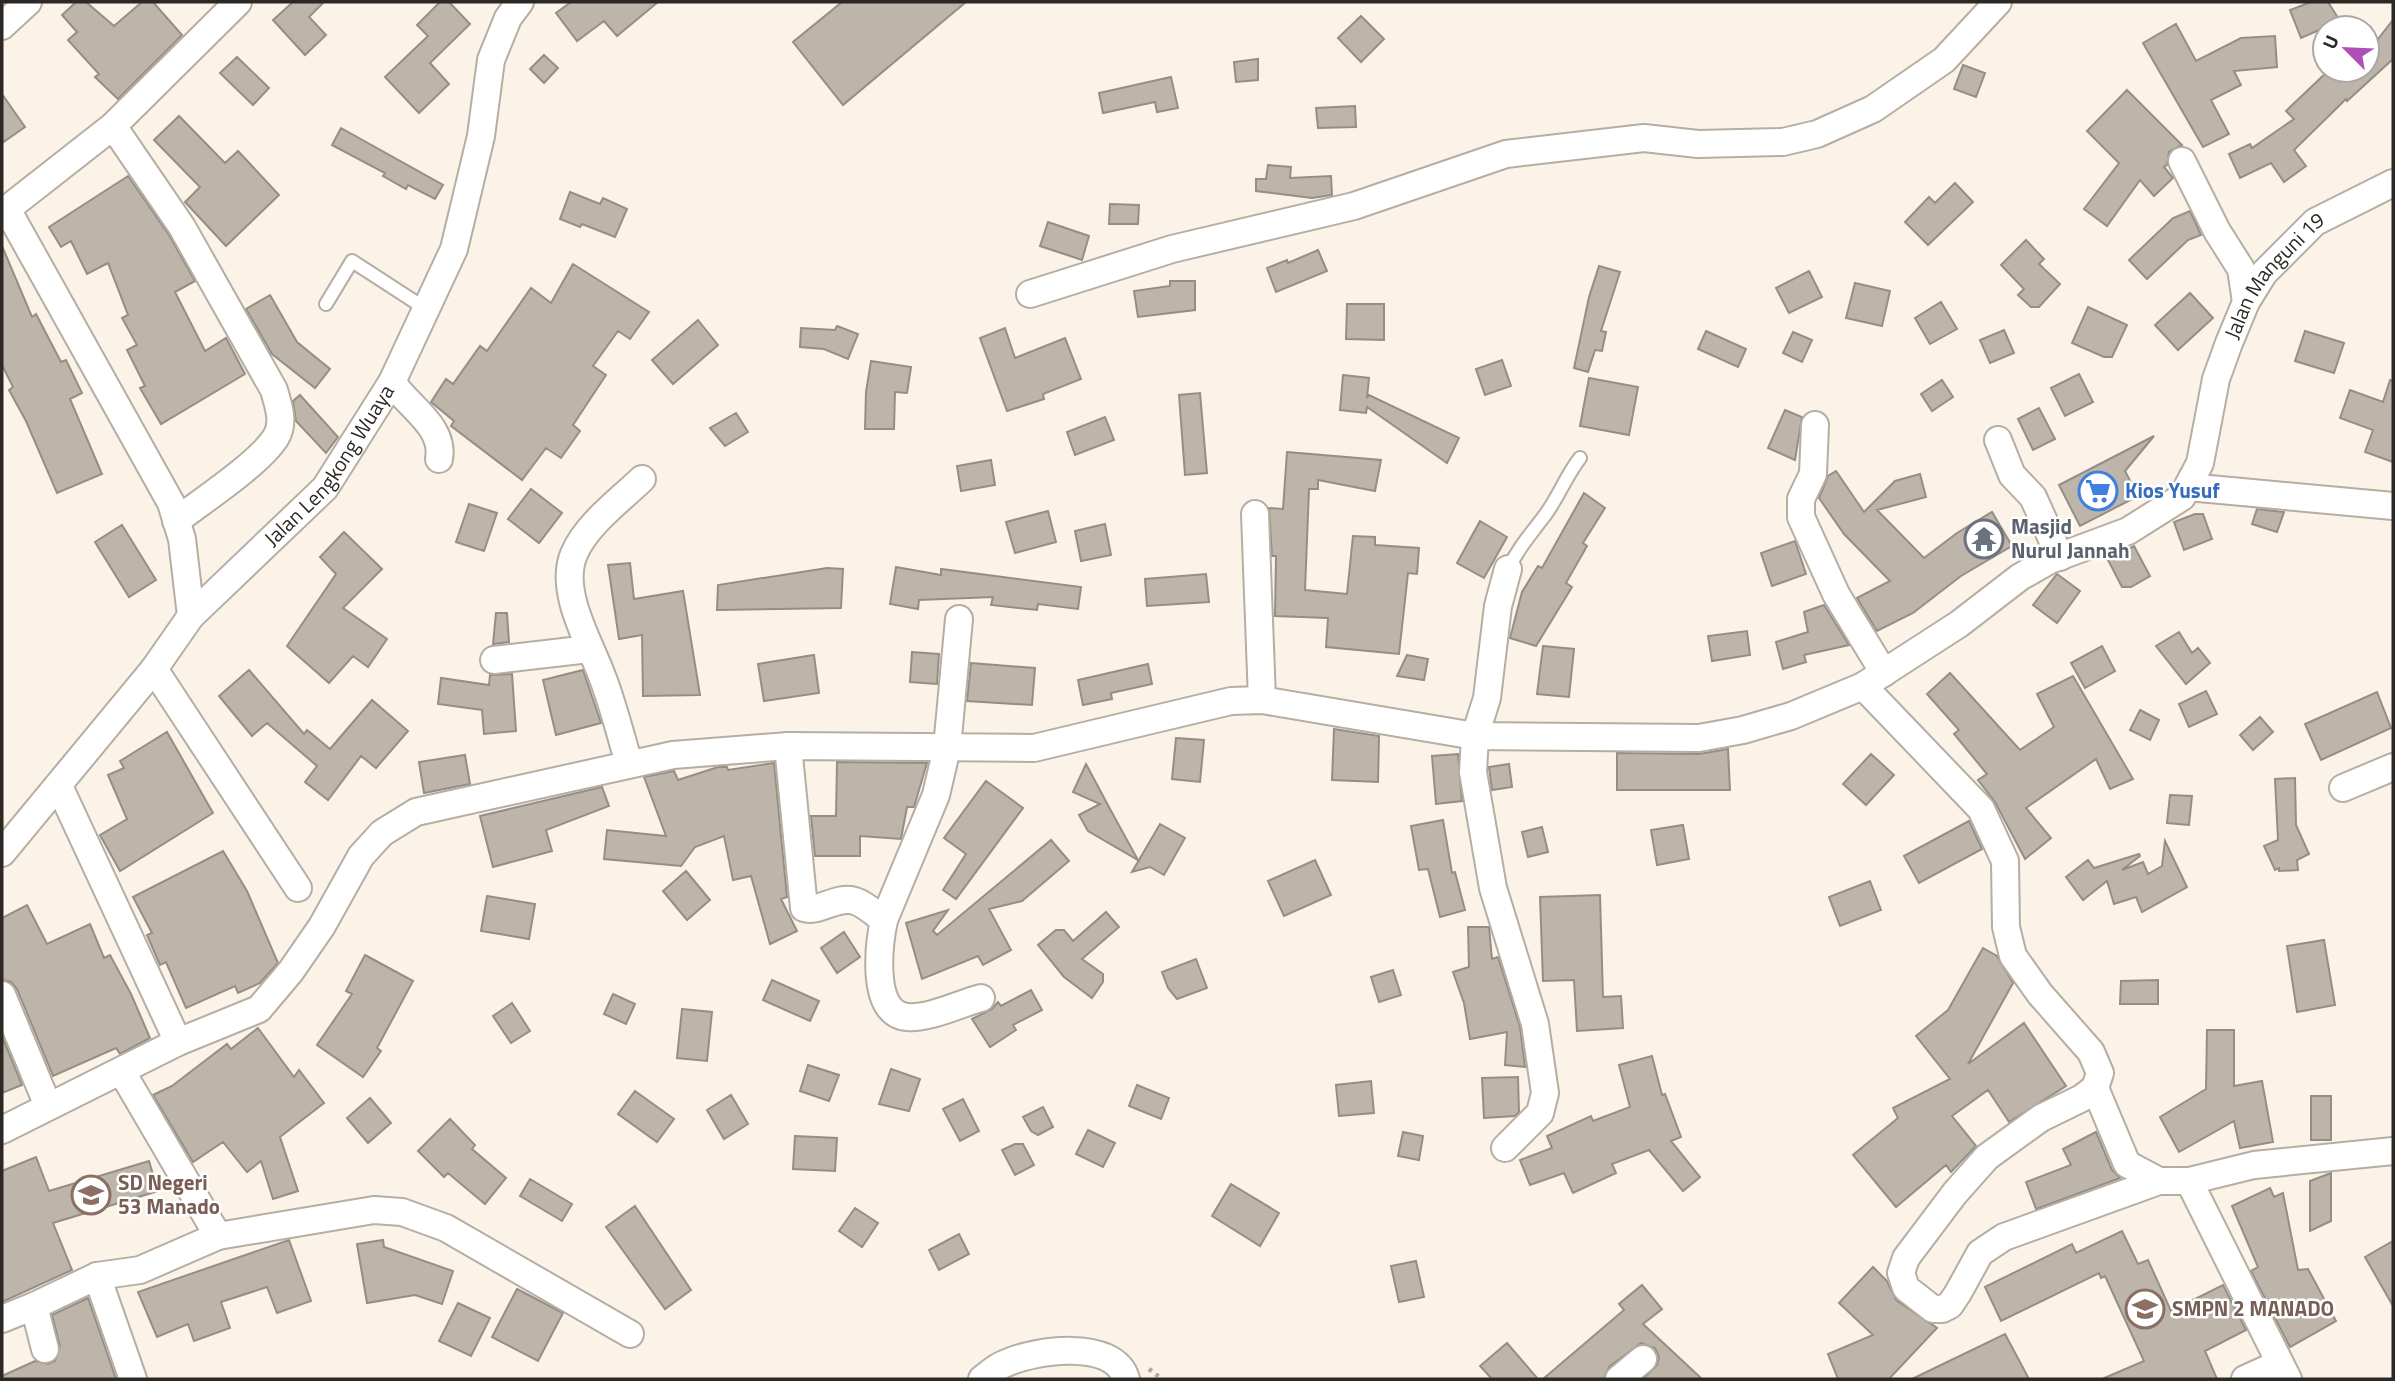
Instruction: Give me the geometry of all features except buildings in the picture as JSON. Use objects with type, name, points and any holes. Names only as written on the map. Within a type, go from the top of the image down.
[{"type":"street","points":[[2,26],[28,2]]},
{"type":"street","points":[[191,616],[181,539],[171,503],[5,205],[113,126],[239,2]]},
{"type":"street","name":"Jalan Lengkong Wuaya","points":[[2,853],[154,669],[191,616],[325,488],[392,382],[454,248],[481,136],[491,60],[508,18],[520,2]]},
{"type":"street","points":[[1030,294],[1172,249],[1354,206],[1506,154],[1644,138],[1698,144],[1783,142],[1817,134],[1873,109],[1944,60],[1998,2]]},
{"type":"street","points":[[113,126],[181,227],[274,390],[281,414],[277,436],[252,460],[176,521]]},
{"type":"street","points":[[2182,161],[2217,231],[2241,269],[2246,302]]},
{"type":"street","name":"Jalan Manguni 19","points":[[2188,487],[2200,463],[2216,379],[2246,302],[2264,273],[2315,222],[2393,183]]},
{"type":"street","points":[[392,382],[402,398],[433,428],[441,446],[439,459]]},
{"type":"street","points":[[1815,425],[1812,474],[1801,499],[1801,517],[1874,679],[1981,809],[2005,861],[2006,927],[2013,956],[2040,994],[2091,1052],[2100,1073],[2095,1088],[2127,1164],[2159,1181]]},
{"type":"street","points":[[1998,440],[2012,475],[2032,497],[2060,557]]},
{"type":"street","points":[[629,763],[603,678],[580,627],[573,594],[574,554],[592,530],[642,480]]},
{"type":"street","points":[[2,1130],[178,1042],[259,1009],[291,971],[322,926],[361,856],[382,833],[416,812],[673,755],[789,746],[1034,748],[1205,705],[1262,701],[1475,736],[1699,738],[1743,730],[1791,716],[1874,679],[1959,624],[2021,577],[2060,557],[2128,531],[2169,507],[2188,487],[2393,506]]},
{"type":"street","points":[[1255,514],[1262,701]]},
{"type":"street","points":[[1505,1148],[1540,1113],[1545,1093],[1535,1024],[1493,888],[1473,772],[1475,736],[1487,698],[1498,606],[1508,569]]},
{"type":"street","points":[[960,619],[947,748],[936,795],[884,920],[879,941],[879,966],[883,993],[894,1013],[916,1017],[981,998]]},
{"type":"street","points":[[494,660],[589,649]]},
{"type":"street","points":[[154,669],[298,888]]},
{"type":"street","points":[[789,746],[804,908],[811,909],[846,900],[856,901],[884,920]]},
{"type":"street","points":[[2343,788],[2393,766]]},
{"type":"street","points":[[58,786],[178,1042]]},
{"type":"street","points":[[2,995],[48,1106]]},
{"type":"street","points":[[122,1072],[218,1236]]},
{"type":"street","points":[[2095,1088],[2032,1124],[1987,1157],[1955,1193],[1906,1258],[1901,1273],[1906,1288],[1933,1309],[1942,1309],[1950,1305],[1980,1253],[1993,1243],[2026,1226],[2159,1181],[2189,1181],[2254,1165],[2393,1151]]},
{"type":"street","points":[[2189,1181],[2283,1371],[2245,1379]]},
{"type":"street","points":[[2,1318],[97,1276],[140,1270],[218,1236],[374,1210],[402,1213],[446,1228],[631,1334]]},
{"type":"street","points":[[97,1276],[134,1379]]},
{"type":"street","points":[[34,1306],[45,1349]]},
{"type":"street","points":[[982,1379],[1003,1364],[1058,1350],[1099,1353],[1124,1371],[1126,1379]]},
{"type":"street","points":[[1619,1379],[1643,1359]]},
{"type":"lane","points":[[326,304],[352,261],[426,309]]},
{"type":"lane","points":[[1508,569],[1524,539],[1543,518],[1563,480],[1580,458]]},
{"type":"place","name":"Kios Yusuf","points":[[2098,491]]},
{"type":"place","name":"Masjid Nurul Jannah","points":[[1984,539]]},
{"type":"place","name":"SD Negeri 53 Manado","points":[[91,1195]]},
{"type":"place","name":"SMPN 2 MANADO","points":[[2145,1309]]}]
